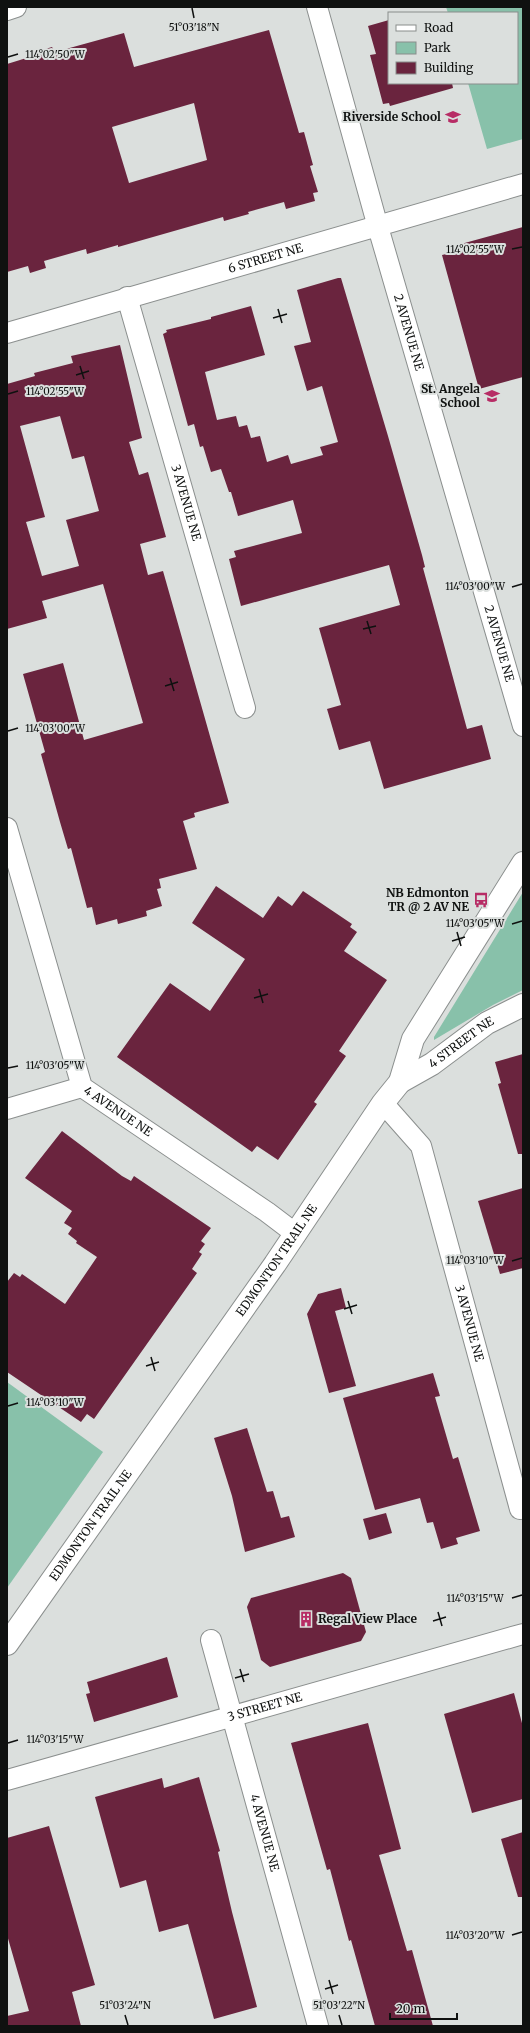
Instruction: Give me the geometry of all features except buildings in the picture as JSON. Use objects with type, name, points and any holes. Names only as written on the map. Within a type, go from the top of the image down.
[{"type":"main road","name":"EDMONTON TRAIL NE","points":[[7,1644],[296,1234],[383,1104],[400,1082],[414,1039],[523,863]]},
{"type":"main road","name":"4 STREET NE","points":[[400,1082],[432,1064],[487,1023],[523,1004]]},
{"type":"street","points":[[7,10],[16,7]]},
{"type":"street","name":"2 AVENUE NE","points":[[317,7],[378,227],[523,726]]},
{"type":"street","name":"6 STREET NE","points":[[7,333],[127,297],[378,227],[523,184]]},
{"type":"street","name":"3 AVENUE NE","points":[[127,297],[245,708]]},
{"type":"street","name":"4 AVENUE NE","points":[[7,828],[82,1086],[267,1212],[296,1234]]},
{"type":"street","points":[[7,1109],[82,1086]]},
{"type":"street","name":"3 AVENUE NE","points":[[383,1104],[421,1146],[520,1508]]},
{"type":"street","name":"3 STREET NE","points":[[7,1780],[523,1634]]},
{"type":"street","name":"4 AVENUE NE","points":[[211,1640],[318,2026]]},
{"type":"green space","points":[[446,7],[523,7],[523,139],[487,149],[468,84],[518,84],[518,12],[448,12]]},
{"type":"green space","points":[[523,892],[523,990],[493,1005],[434,1040],[434,1037]]},
{"type":"green space","points":[[7,1382],[103,1452],[7,1588]]},
{"type":"place","name":"Riverside School","points":[[453,117]]},
{"type":"place","name":"St. Angela School","points":[[492,396]]},
{"type":"place","name":"NB Edmonton TR @ 2 AV NE","points":[[481,900]]},
{"type":"place","name":"Regal View Place","points":[[306,1619]]}]
